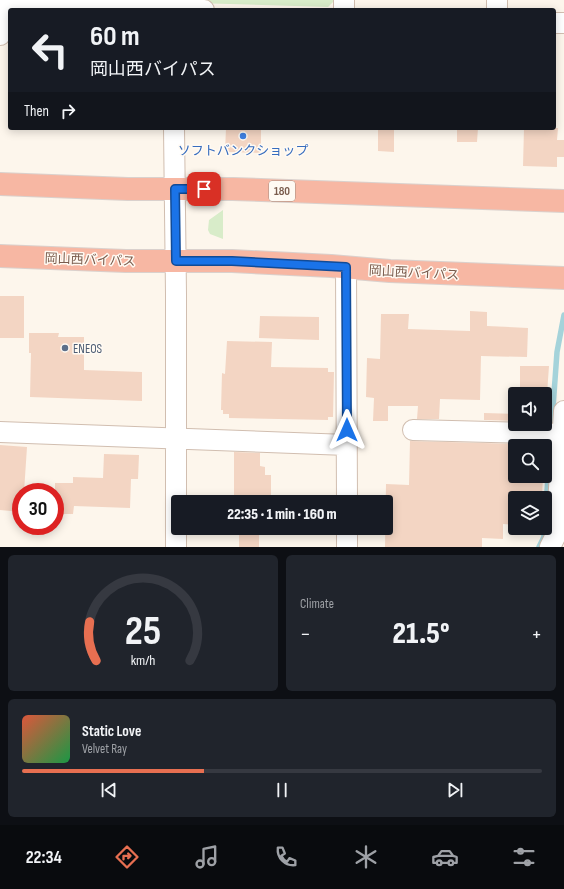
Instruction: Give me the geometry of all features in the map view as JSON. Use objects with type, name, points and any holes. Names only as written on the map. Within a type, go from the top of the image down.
[{"type":"highway","name":"180","points":[[0,184],[175,189],[233,189],[564,201]]},
{"type":"highway","name":"岡山西バイパス","points":[[0,256],[176,261],[232,261],[346,267],[390,271],[564,278]]},
{"type":"street","points":[[0,35],[3,1],[173,6],[188,8]]},
{"type":"street","points":[[174,130],[176,261],[176,547]]},
{"type":"street","points":[[346,267],[347,495]]},
{"type":"street","points":[[550,547],[556,535],[555,434],[564,412]]},
{"type":"street","points":[[413,430],[555,434]]},
{"type":"street","points":[[0,432],[347,445]]},
{"type":"street","points":[[347,535],[347,547]]},
{"type":"green space","points":[[192,0],[335,0],[328,7],[194,3]]},
{"type":"green space","points":[[223,210],[223,239],[210,234],[208,230],[209,220]]},
{"type":"building","points":[[556,128],[558,128],[557,140],[564,140],[564,157],[557,157],[557,167],[523,166],[524,130],[556,130]]},
{"type":"building","points":[[226,130],[261,130],[261,153],[225,152]]},
{"type":"building","points":[[378,130],[394,130],[394,152],[378,151]]},
{"type":"building","points":[[457,130],[478,130],[477,142],[457,142]]},
{"type":"building","points":[[0,296],[24,296],[24,338],[0,338]]},
{"type":"building","points":[[470,311],[487,312],[487,326],[528,328],[527,357],[481,356],[480,400],[440,399],[439,419],[417,419],[418,406],[388,406],[388,421],[373,421],[374,398],[366,397],[367,358],[380,359],[381,314],[409,314],[408,329],[470,331]]},
{"type":"building","points":[[260,316],[319,317],[319,340],[259,338]]},
{"type":"building","points":[[29,333],[59,333],[58,337],[84,337],[84,370],[142,372],[142,401],[30,397],[31,353],[29,353]]},
{"type":"building","points":[[227,341],[272,342],[271,367],[328,368],[328,372],[334,372],[333,417],[328,417],[328,420],[229,418],[229,414],[223,414],[223,410],[221,410],[222,373],[225,374]]},
{"type":"building","points":[[520,366],[549,366],[548,387],[520,387]]},
{"type":"building","points":[[484,413],[508,414],[508,421],[484,420]]},
{"type":"building","points":[[410,441],[508,444],[508,483],[543,483],[542,491],[508,491],[508,524],[503,524],[503,539],[482,538],[482,547],[385,547],[385,535],[393,535],[393,495],[386,495],[386,484],[409,485]]},
{"type":"building","points":[[0,445],[27,447],[25,483],[12,483],[12,511],[0,510]]},
{"type":"building","points":[[234,452],[260,453],[260,466],[265,467],[265,475],[271,475],[271,495],[234,495]]},
{"type":"building","points":[[104,454],[139,455],[138,479],[131,479],[130,508],[74,506],[73,514],[64,514],[64,483],[73,483],[73,477],[103,478]]},
{"type":"building","points":[[239,535],[259,535],[259,547],[239,547]]},
{"type":"waterway","points":[[547,491],[557,352],[564,315]]},
{"type":"waterway","points":[[539,547],[544,535]]},
{"type":"place","name":"ソフトバンクショップ","points":[[243,136]]},
{"type":"place","name":"ENEOS","points":[[65,348]]},
{"type":"route","points":[[204,189],[175,189],[176,261],[232,261],[346,267],[347,430]]}]
